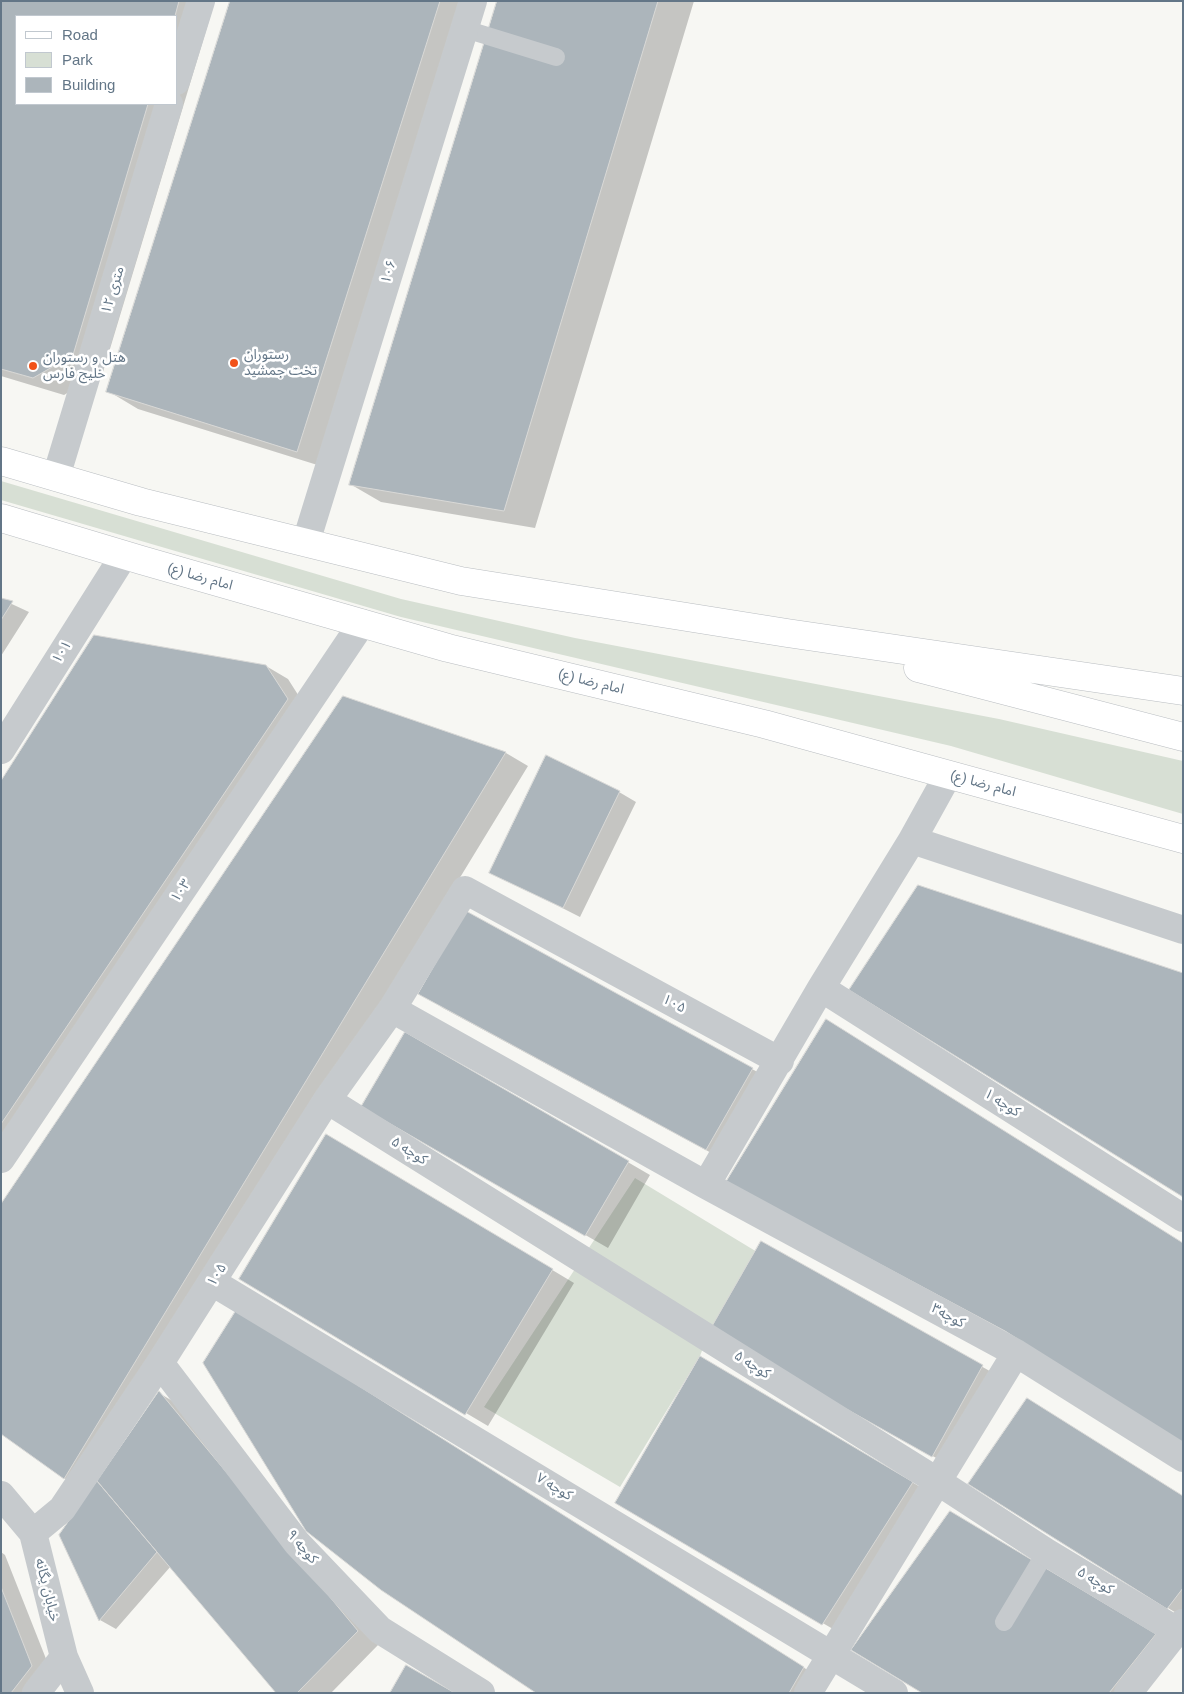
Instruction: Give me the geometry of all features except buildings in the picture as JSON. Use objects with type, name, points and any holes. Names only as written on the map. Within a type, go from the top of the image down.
[{"type":"main road","points":[[1,461],[141,502],[461,581],[787,633],[1183,691]]},
{"type":"main road","name":"امام رضا (ع)","points":[[1,518],[448,648],[764,724],[1183,839]]},
{"type":"main road","points":[[787,633],[1183,737]]},
{"type":"street","points":[[178,75],[201,1]]},
{"type":"street","name":"۱۰۶","points":[[306,542],[473,1]]},
{"type":"street","name":"۱۲ متری","points":[[56,477],[169,105]]},
{"type":"street","name":"۱۰۱","points":[[1,750],[124,555]]},
{"type":"street","name":"۱۰۳","points":[[1,1159],[362,623]]},
{"type":"street","points":[[392,1009],[706,1185],[821,988],[912,840],[948,775]]},
{"type":"street","points":[[912,840],[1183,930]]},
{"type":"street","name":"۱۰۵","points":[[34,1533],[62,1509],[160,1363],[327,1100],[392,1009],[465,890],[780,1061]]},
{"type":"street","name":"کوچه ۱","points":[[821,988],[1183,1218]]},
{"type":"street","name":"کوچه ۵","points":[[327,1100],[937,1481],[1046,1552],[1180,1627]]},
{"type":"street","name":"کوچه۳","points":[[706,1185],[1016,1353],[1183,1458]]},
{"type":"street","name":"کوچه ۷","points":[[212,1282],[894,1693]]},
{"type":"street","points":[[808,1693],[1016,1353]]},
{"type":"street","name":"کوچه ۹","points":[[160,1363],[297,1543],[380,1630],[481,1693]]},
{"type":"street","name":"خیابان یگانه","points":[[1,1495],[34,1533],[64,1657],[80,1693]]},
{"type":"street","points":[[1128,1693],[1180,1627]]},
{"type":"street","points":[[36,1693],[64,1657]]},
{"type":"lane","points":[[465,29],[556,57]]},
{"type":"lane","points":[[1004,1622],[1046,1552]]},
{"type":"green space","points":[[1,481],[401,599],[575,638],[999,719],[1183,761],[1183,814],[951,746],[401,617],[1,500]]},
{"type":"green space","points":[[635,1178],[762,1255],[709,1332],[700,1356],[620,1487],[484,1407]]},
{"type":"place","name":"رستوران تخت جمشید","points":[[234,363]]},
{"type":"place","name":"هتل و رستوران خلیج فارس","points":[[33,366]]}]
